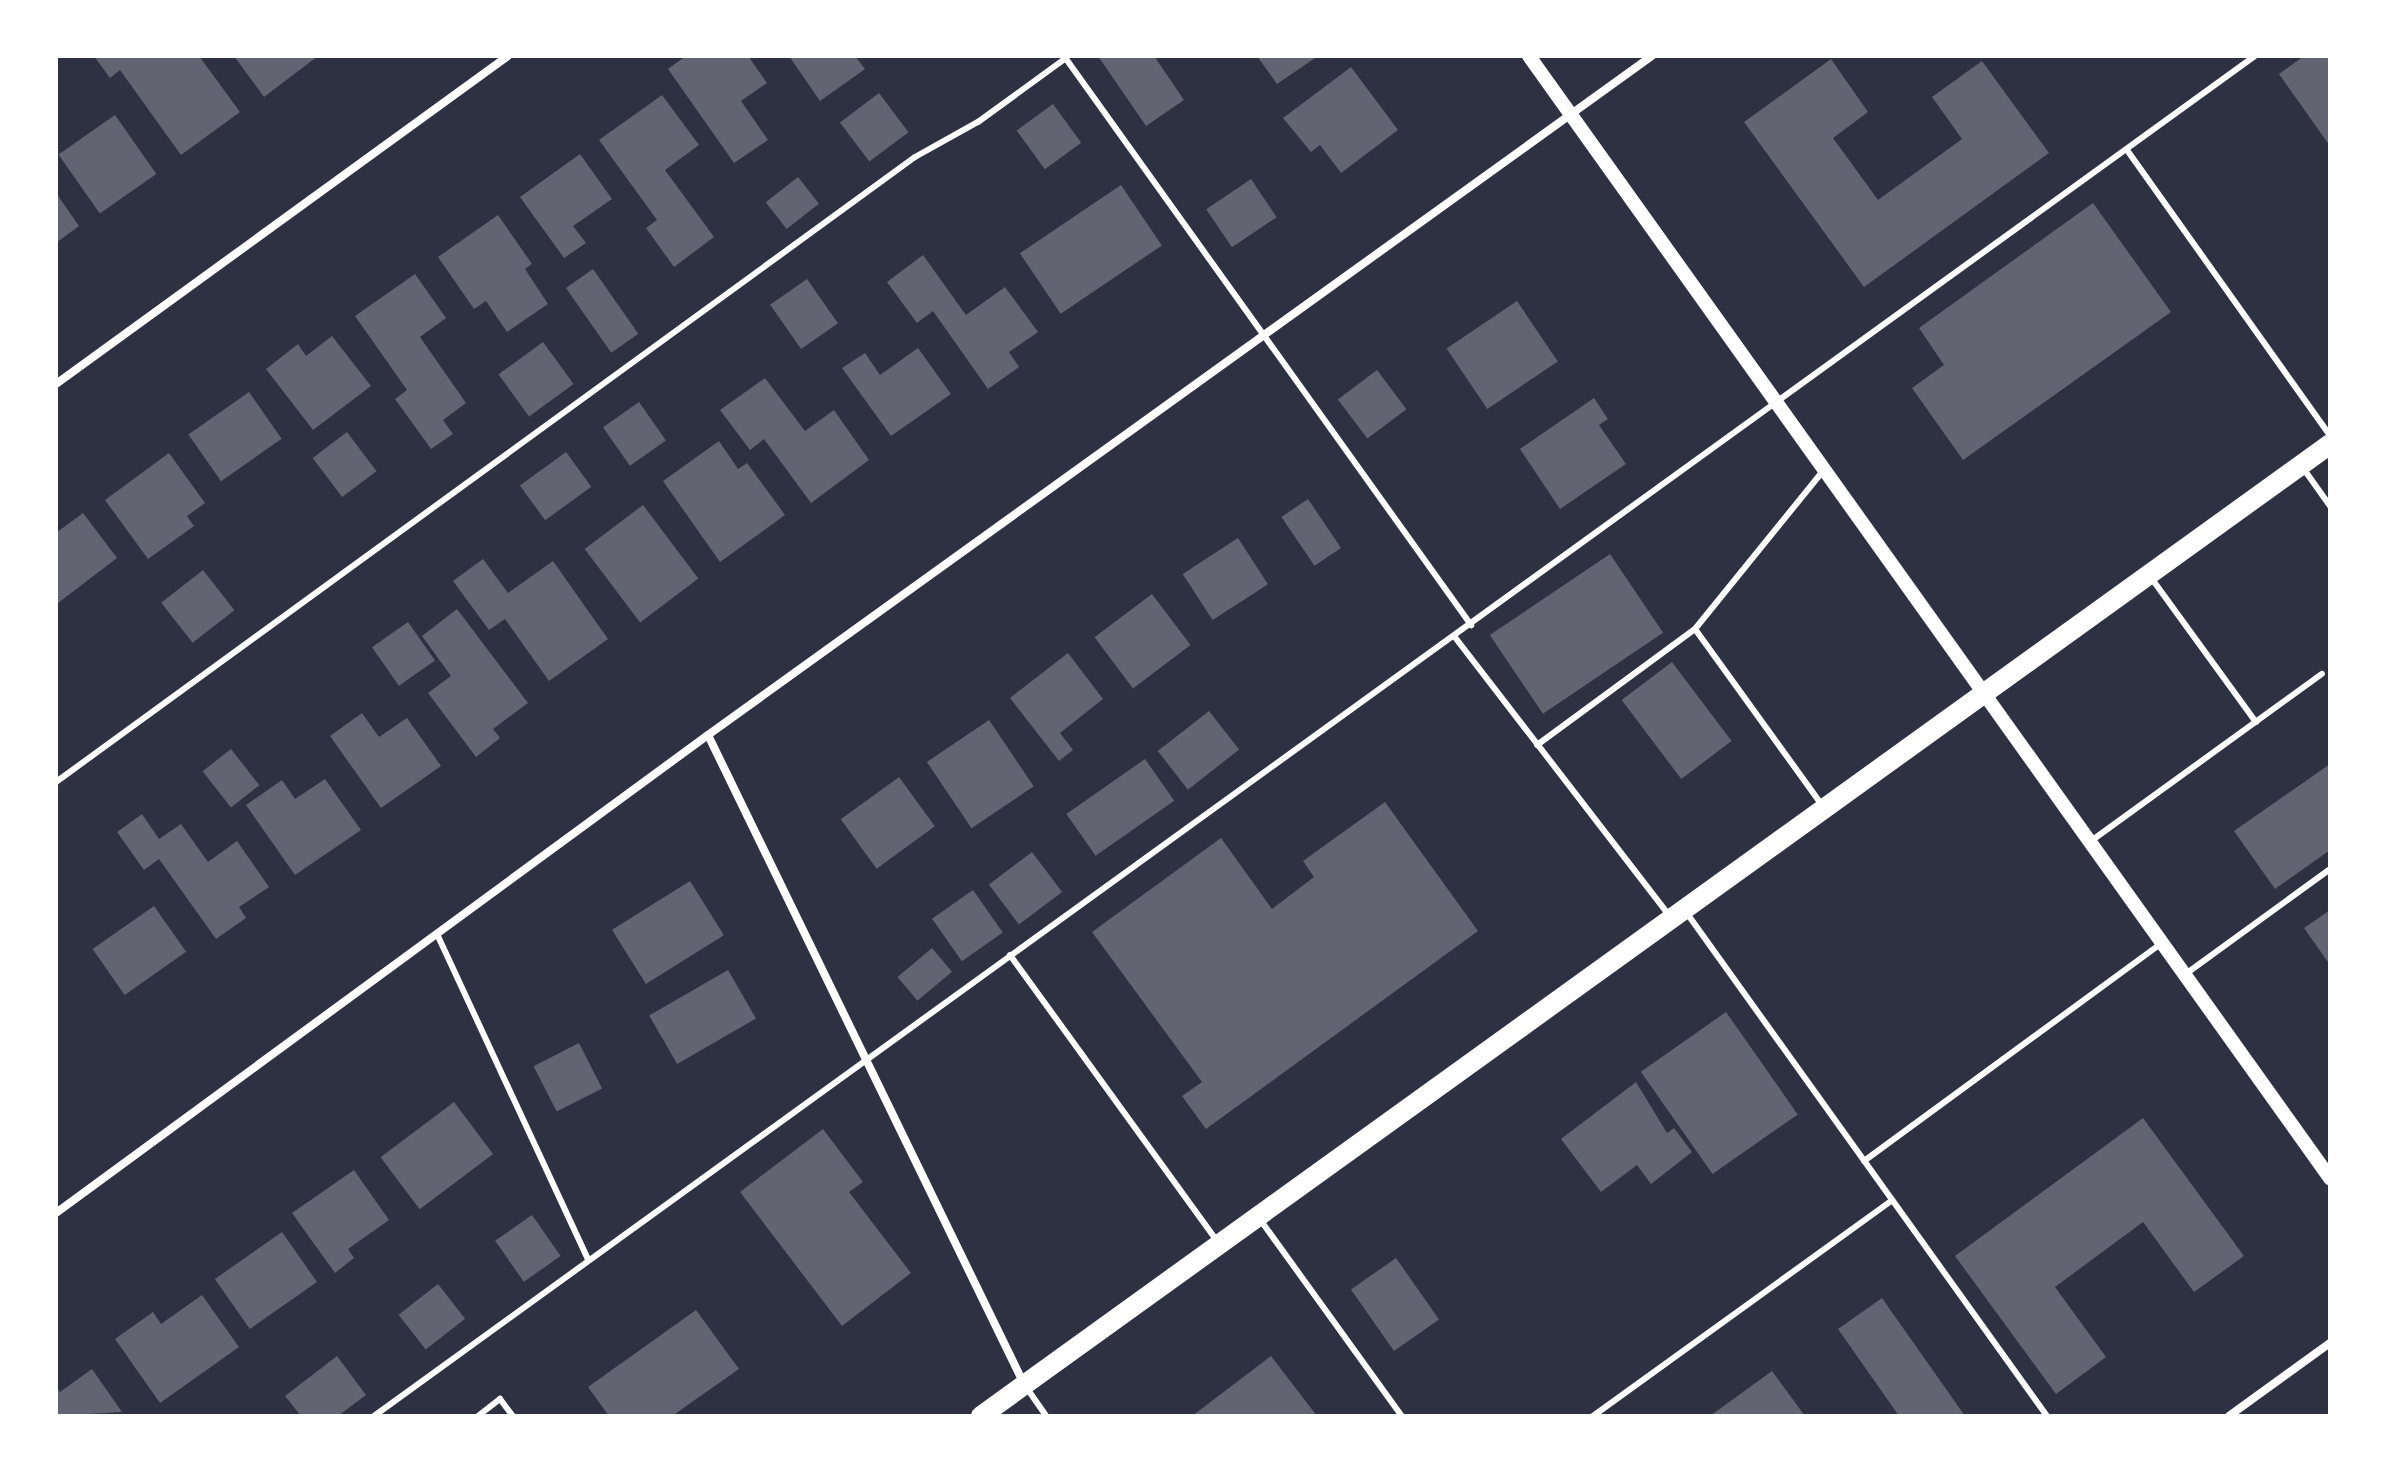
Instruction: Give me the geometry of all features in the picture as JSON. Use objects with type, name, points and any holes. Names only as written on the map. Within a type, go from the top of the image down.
[{"type":"main road","points":[[981,1416],[1680,917],[2330,444]]},
{"type":"street","points":[[56,384],[508,56]]},
{"type":"street","points":[[1529,56],[1823,471],[2187,973],[2330,1178]]},
{"type":"street","points":[[56,1213],[708,735],[1652,56]]},
{"type":"street","points":[[708,735],[1024,1384]]},
{"type":"street","points":[[2229,1416],[2330,1343]]},
{"type":"lane","points":[[374,1416],[1777,405],[2255,56]]},
{"type":"lane","points":[[56,782],[915,157],[978,122],[1065,57],[1266,334],[1471,625]]},
{"type":"lane","points":[[2127,150],[2330,436]]},
{"type":"lane","points":[[2301,465],[2330,506]]},
{"type":"lane","points":[[1537,745],[1695,629],[1823,471]]},
{"type":"lane","points":[[2150,575],[2256,722]]},
{"type":"lane","points":[[1695,629],[1826,810]]},
{"type":"lane","points":[[1454,636],[1600,824],[1680,917],[1864,1161],[2047,1416]]},
{"type":"lane","points":[[2091,841],[2322,674]]},
{"type":"lane","points":[[2187,973],[2330,869]]},
{"type":"lane","points":[[437,934],[588,1260]]},
{"type":"lane","points":[[1864,1161],[2164,942]]},
{"type":"lane","points":[[1010,955],[1220,1245]]},
{"type":"lane","points":[[1593,1416],[1892,1200]]},
{"type":"lane","points":[[1258,1218],[1402,1416]]},
{"type":"lane","points":[[1024,1384],[1046,1416]]},
{"type":"lane","points":[[478,1416],[500,1399],[513,1416]]},
{"type":"building","points":[[94,56],[199,56],[240,112],[181,155],[120,70],[110,78]]},
{"type":"building","points":[[234,56],[318,56],[264,97]]},
{"type":"building","points":[[686,56],[748,56],[767,83],[741,101],[768,140],[734,163],[668,69]]},
{"type":"building","points":[[789,56],[855,56],[865,69],[820,101]]},
{"type":"building","points":[[1098,56],[1154,56],[1184,100],[1146,126]]},
{"type":"building","points":[[1257,56],[1318,56],[1277,84]]},
{"type":"building","points":[[2304,56],[2330,56],[2330,146],[2279,74]]},
{"type":"building","points":[[1831,59],[1868,112],[1833,138],[1878,200],[1962,139],[1932,97],[1982,61],[2049,153],[1864,287],[1744,122]]},
{"type":"building","points":[[1351,67],[1398,130],[1341,173],[1320,145],[1311,152],[1283,118]]},
{"type":"building","points":[[879,93],[908,132],[869,162],[840,122]]},
{"type":"building","points":[[662,95],[699,145],[665,170],[714,237],[674,267],[646,228],[657,220],[599,140]]},
{"type":"building","points":[[1053,104],[1081,143],[1045,169],[1017,130]]},
{"type":"building","points":[[115,115],[156,174],[100,214],[58,155]]},
{"type":"building","points":[[580,154],[612,199],[573,226],[586,243],[564,258],[520,197]]},
{"type":"building","points":[[798,177],[819,204],[787,229],[766,202]]},
{"type":"building","points":[[1251,179],[1277,217],[1232,247],[1206,209]]},
{"type":"building","points":[[1121,185],[1162,246],[1061,314],[1020,253]]},
{"type":"building","points":[[56,193],[79,226],[56,243]]},
{"type":"building","points":[[2093,203],[2171,312],[1963,460],[1912,388],[1944,365],[1919,328]]},
{"type":"building","points":[[498,215],[532,264],[525,269],[548,304],[507,332],[486,301],[474,309],[438,257]]},
{"type":"building","points":[[923,255],[966,315],[1005,287],[1038,332],[1009,352],[1019,367],[988,389],[933,311],[917,323],[887,282]]},
{"type":"building","points":[[593,269],[638,334],[611,353],[566,288]]},
{"type":"building","points":[[415,274],[446,318],[420,337],[466,403],[443,420],[453,434],[431,449],[395,399],[407,390],[355,316]]},
{"type":"building","points":[[807,279],[838,323],[801,349],[770,305]]},
{"type":"building","points":[[1517,301],[1558,362],[1487,409],[1447,349]]},
{"type":"building","points":[[332,336],[371,386],[313,430],[266,369],[298,344],[306,356]]},
{"type":"building","points":[[543,342],[574,384],[529,416],[499,374]]},
{"type":"building","points":[[918,348],[951,394],[891,436],[842,368],[865,353],[880,375]]},
{"type":"building","points":[[1377,370],[1406,409],[1367,439],[1338,399]]},
{"type":"building","points":[[765,378],[805,431],[834,410],[869,460],[811,503],[764,439],[750,450],[720,410]]},
{"type":"building","points":[[249,392],[282,439],[221,481],[188,434]]},
{"type":"building","points":[[1594,398],[1608,419],[1599,425],[1626,464],[1560,509],[1520,449]]},
{"type":"building","points":[[639,402],[666,441],[630,466],[603,427]]},
{"type":"building","points":[[347,432],[376,471],[342,497],[313,458]]},
{"type":"building","points":[[719,441],[738,469],[747,463],[785,515],[720,562],[663,481]]},
{"type":"building","points":[[566,452],[591,487],[545,520],[520,486]]},
{"type":"building","points":[[169,453],[205,503],[187,516],[194,526],[148,559],[105,500]]},
{"type":"building","points":[[1308,499],[1341,548],[1314,566],[1281,517]]},
{"type":"building","points":[[643,505],[698,578],[640,622],[585,549]]},
{"type":"building","points":[[83,513],[117,558],[58,603],[56,533]]},
{"type":"building","points":[[1238,538],[1268,584],[1213,620],[1183,574]]},
{"type":"building","points":[[1610,554],[1663,633],[1543,714],[1490,635]]},
{"type":"building","points":[[483,559],[508,593],[553,561],[608,639],[549,681],[505,619],[489,630],[453,581]]},
{"type":"building","points":[[203,570],[234,610],[193,643],[161,603]]},
{"type":"building","points":[[1152,594],[1191,645],[1133,688],[1094,637]]},
{"type":"building","points":[[457,609],[528,703],[493,729],[500,738],[476,757],[428,693],[451,676],[422,636]]},
{"type":"building","points":[[408,622],[435,661],[399,686],[372,647]]},
{"type":"building","points":[[1068,653],[1103,699],[1060,733],[1073,750],[1059,761],[1010,698]]},
{"type":"building","points":[[1672,662],[1732,741],[1681,779],[1622,700]]},
{"type":"building","points":[[1209,711],[1239,750],[1188,790],[1158,751]]},
{"type":"building","points":[[362,713],[379,737],[407,718],[441,766],[381,808],[330,736]]},
{"type":"building","points":[[989,720],[1034,786],[972,828],[927,762]]},
{"type":"building","points":[[231,749],[259,785],[231,807],[203,771]]},
{"type":"building","points":[[1145,759],[1174,801],[1096,856],[1066,814]]},
{"type":"building","points":[[2330,764],[2330,850],[2275,889],[2234,831]]},
{"type":"building","points":[[899,777],[935,826],[877,869],[841,819]]},
{"type":"building","points":[[325,779],[361,830],[295,875],[246,805],[282,780],[295,799]]},
{"type":"building","points":[[1385,802],[1478,931],[1206,1129],[1182,1096],[1202,1082],[1092,932],[1221,838],[1272,909],[1314,877],[1303,861]]},
{"type":"building","points":[[142,814],[159,839],[181,824],[208,862],[237,841],[269,887],[239,907],[246,918],[216,939],[159,859],[144,870],[117,832]]},
{"type":"building","points":[[1032,852],[1062,892],[1019,924],[989,884]]},
{"type":"building","points":[[690,881],[724,935],[646,984],[612,930]]},
{"type":"building","points":[[973,890],[1003,933],[962,961],[932,919]]},
{"type":"building","points":[[154,906],[186,952],[125,995],[93,949]]},
{"type":"building","points":[[2330,910],[2330,965],[2304,928]]},
{"type":"building","points":[[932,948],[952,972],[917,1001],[898,977]]},
{"type":"building","points":[[728,970],[756,1018],[677,1064],[649,1016]]},
{"type":"building","points":[[1726,1012],[1798,1114],[1713,1174],[1641,1072]]},
{"type":"building","points":[[579,1043],[602,1088],[557,1112],[534,1066]]},
{"type":"building","points":[[1636,1082],[1667,1133],[1674,1128],[1692,1152],[1651,1184],[1637,1165],[1601,1192],[1561,1139]]},
{"type":"building","points":[[454,1102],[493,1154],[420,1209],[381,1157]]},
{"type":"building","points":[[2143,1118],[2244,1256],[2194,1292],[2143,1222],[2055,1287],[2106,1357],[2056,1394],[1955,1256]]},
{"type":"building","points":[[823,1129],[863,1182],[849,1192],[911,1273],[842,1326],[740,1192]]},
{"type":"building","points":[[354,1170],[389,1220],[348,1249],[354,1258],[335,1273],[292,1213]]},
{"type":"building","points":[[532,1215],[561,1256],[524,1282],[495,1241]]},
{"type":"building","points":[[282,1232],[317,1282],[250,1329],[215,1279]]},
{"type":"building","points":[[1396,1258],[1439,1319],[1394,1351],[1351,1290]]},
{"type":"building","points":[[438,1284],[465,1319],[426,1349],[399,1315]]},
{"type":"building","points":[[202,1295],[239,1347],[160,1403],[115,1339],[153,1312],[161,1324]]},
{"type":"building","points":[[1882,1298],[1965,1416],[1899,1416],[1838,1329]]},
{"type":"building","points":[[696,1310],[739,1369],[672,1416],[609,1416],[588,1387]]},
{"type":"building","points":[[337,1356],[366,1395],[338,1416],[301,1416],[285,1396]]},
{"type":"building","points":[[1271,1356],[1317,1416],[1192,1416]]},
{"type":"building","points":[[92,1369],[122,1412],[56,1416],[56,1386],[60,1392]]},
{"type":"building","points":[[1772,1371],[1805,1416],[1710,1416]]}]
